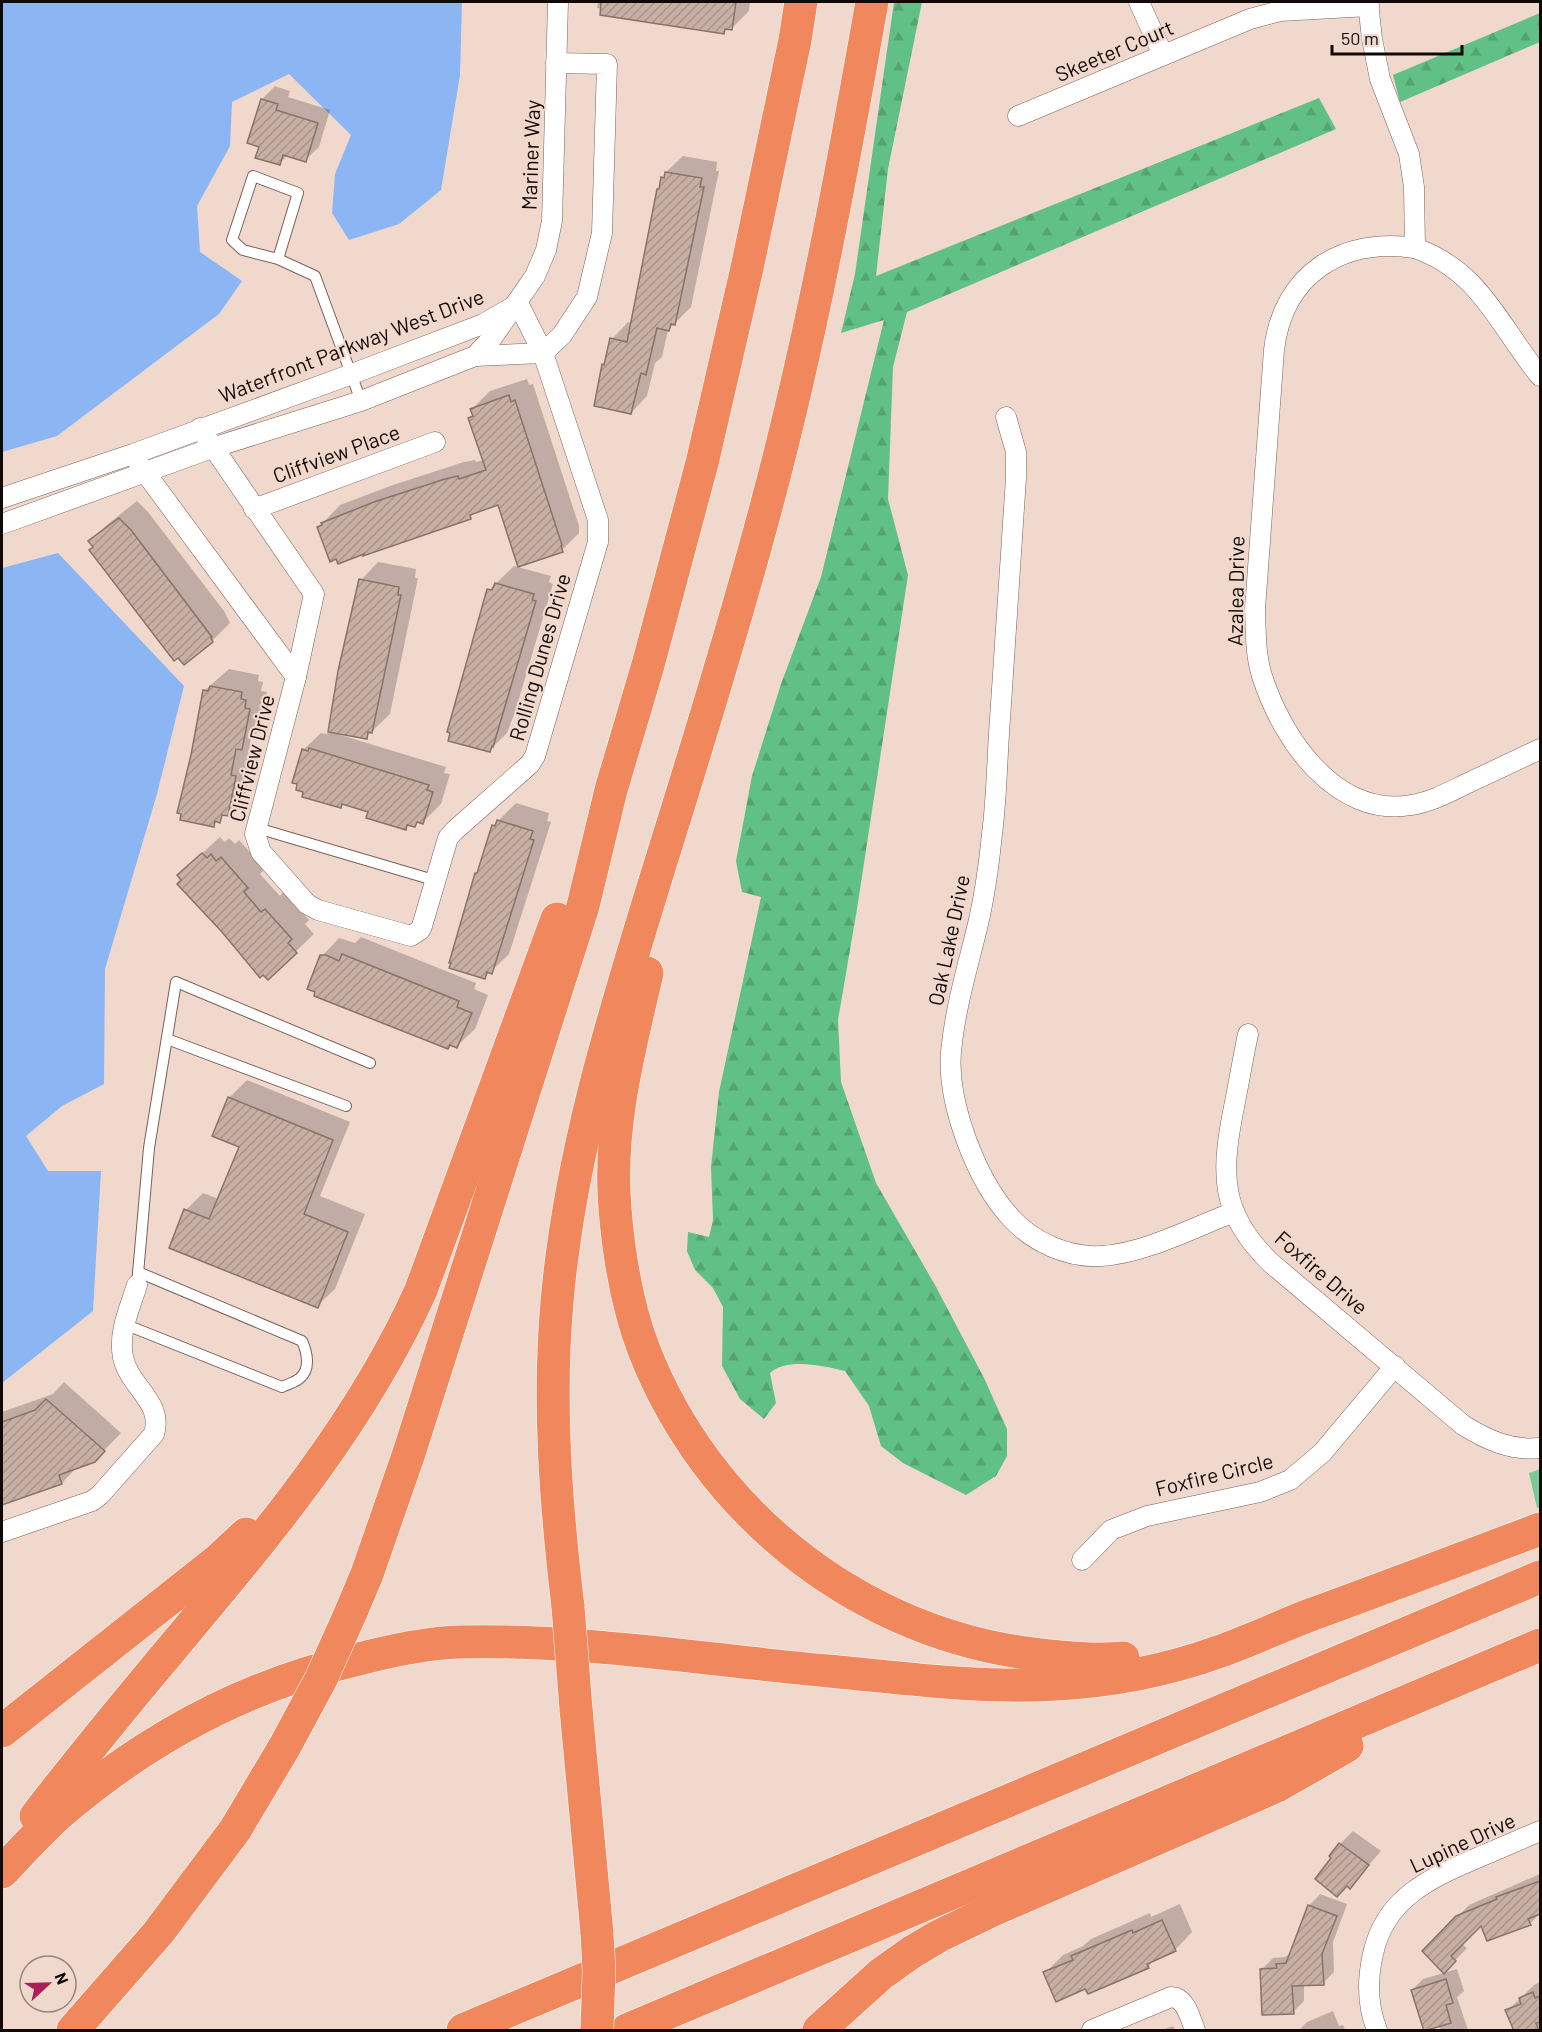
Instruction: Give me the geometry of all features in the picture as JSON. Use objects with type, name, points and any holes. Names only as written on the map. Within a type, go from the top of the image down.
[{"type":"highway","points":[[73,2031],[158,1932],[235,1830],[285,1746],[321,1679],[367,1574],[409,1453],[583,906],[611,790],[648,665],[702,463],[747,268],[801,2]]},
{"type":"highway","points":[[597,2031],[599,1971],[597,1933],[568,1607],[558,1521],[553,1401],[558,1300],[569,1207],[591,1096],[612,1020],[706,717],[766,510],[809,327],[872,2]]},
{"type":"highway","points":[[706,717],[625,1065],[614,1154],[615,1208],[633,1317],[656,1377],[688,1437],[744,1508],[802,1561],[858,1598],[926,1629],[992,1648],[1038,1655],[1112,1659],[1162,1655],[1275,1629]]},
{"type":"highway","points":[[2,1861],[85,1754],[285,1511],[367,1394],[393,1349],[421,1290],[564,899],[611,790]]},
{"type":"highway","points":[[2,1731],[231,1549],[277,1504],[343,1429]]},
{"type":"highway","points":[[2,1872],[57,1816],[96,1784],[140,1752],[185,1725],[255,1691],[320,1668],[402,1648],[455,1642],[517,1642],[681,1655],[764,1666],[924,1681],[1057,1684],[1111,1678],[1165,1667],[1218,1652],[1540,1529]]},
{"type":"highway","points":[[463,2031],[1540,1577]]},
{"type":"highway","points":[[627,2031],[1540,1645]]},
{"type":"highway","points":[[819,2031],[881,1974],[939,1936],[993,1910],[1277,1786],[1480,1670]]},
{"type":"street","name":"Mariner Way","points":[[518,303],[542,261],[552,221],[558,2]]},
{"type":"street","points":[[1139,2],[1163,55]]},
{"type":"street","points":[[1369,4],[1372,39],[1380,80],[1409,154],[1414,187],[1415,248]]},
{"type":"street","name":"Skeeter Court","points":[[1018,116],[1240,22],[1271,13],[1369,4]]},
{"type":"street","points":[[475,356],[543,353],[562,334],[587,297],[603,225],[607,64],[556,63]]},
{"type":"street","name":"Azalea Drive","points":[[1540,376],[1468,279],[1443,260],[1415,248],[1398,245],[1373,246],[1350,251],[1314,271],[1302,283],[1283,310],[1276,334],[1255,609],[1256,642],[1261,675],[1274,707],[1311,763],[1327,781],[1355,798],[1393,807],[1425,802],[1540,749]]},
{"type":"street","name":"Rolling Dunes Drive","points":[[411,936],[423,926],[445,845],[454,831],[524,770],[535,756],[598,542],[598,520],[543,353],[518,303]]},
{"type":"street","name":"Waterfront Parkway West Drive","points":[[2,524],[212,448],[361,401],[475,356],[492,338],[518,303]]},
{"type":"street","name":"Waterfront Parkway West Drive","points":[[2,498],[133,454],[352,374],[483,324],[518,303]]},
{"type":"street","name":"Oak Lake Drive","points":[[1006,417],[1014,440],[1016,478],[993,827],[981,907],[956,1014],[951,1062],[956,1110],[972,1155],[1001,1207],[1031,1236],[1053,1248],[1093,1257],[1117,1255],[1234,1212]]},
{"type":"street","name":"Cliffview Drive","points":[[200,429],[314,594],[296,677],[255,834],[261,852],[307,904],[318,910],[411,936]]},
{"type":"street","name":"Cliffview Place","points":[[254,509],[435,442]]},
{"type":"street","name":"Cliffview Drive","points":[[133,454],[296,677]]},
{"type":"street","name":"Foxfire Drive","points":[[1248,1034],[1226,1148],[1226,1177],[1234,1212],[1249,1240],[1266,1259],[1463,1425],[1485,1438],[1509,1446],[1540,1448]]},
{"type":"street","points":[[2,1532],[92,1501],[154,1434],[158,1420],[154,1409],[130,1376],[123,1359],[121,1340],[138,1279]]},
{"type":"street","name":"Foxfire Circle","points":[[1082,1560],[1111,1530],[1147,1516],[1260,1492],[1290,1479],[1322,1453],[1395,1366]]},
{"type":"street","name":"Lupine Drive","points":[[1377,2031],[1369,1995],[1370,1963],[1377,1940],[1392,1912],[1415,1888],[1436,1876],[1540,1831]]},
{"type":"street","points":[[1092,2031],[1171,1997],[1182,2001],[1196,2031]]},
{"type":"lane","points":[[278,259],[298,193],[253,176],[232,240],[243,250],[278,259],[315,276],[361,401]]},
{"type":"lane","points":[[257,828],[437,881]]},
{"type":"lane","points":[[124,1324],[282,1387],[301,1378],[306,1367],[308,1352],[302,1341],[138,1279],[149,1148],[176,982],[370,1063]]},
{"type":"lane","points":[[167,1039],[346,1106]]},
{"type":"green space","points":[[894,2],[922,2],[888,169],[876,276],[1319,98],[1336,129],[907,312],[893,367],[888,499],[908,575],[838,1020],[841,1082],[876,1183],[935,1285],[984,1378],[1007,1429],[1007,1456],[996,1476],[966,1495],[903,1463],[881,1446],[869,1406],[845,1371],[806,1364],[777,1368],[770,1373],[776,1403],[764,1419],[740,1399],[722,1366],[723,1307],[713,1288],[695,1270],[687,1251],[688,1232],[709,1237],[713,1220],[711,1167],[719,1092],[761,897],[742,892],[736,861],[752,776],[781,684],[821,577],[884,320],[841,333],[855,274]]},
{"type":"green space","points":[[1540,13],[1540,42],[1400,102],[1393,75]]},
{"type":"green space","points":[[1540,1469],[1540,1507],[1537,1508],[1529,1473]]},
{"type":"water","points":[[2,2],[462,2],[460,75],[441,190],[399,224],[349,240],[332,213],[335,174],[351,135],[289,74],[232,102],[230,146],[197,206],[200,252],[242,281],[219,314],[57,436],[2,452]]},
{"type":"water","points":[[58,553],[184,686],[157,794],[105,969],[104,1084],[62,1106],[26,1136],[48,1171],[101,1171],[93,1311],[2,1383],[2,568]]},
{"type":"building","points":[[601,2],[736,2],[732,30],[725,29],[724,34],[600,15]]},
{"type":"building","points":[[261,99],[278,104],[276,110],[318,123],[306,162],[283,155],[280,165],[255,158],[259,147],[247,143]]},
{"type":"building","points":[[665,172],[702,178],[700,187],[704,187],[675,325],[671,324],[669,331],[657,328],[646,375],[641,373],[631,414],[594,406],[602,364],[604,365],[610,338],[627,342],[657,189],[659,189],[661,177],[664,178]]},
{"type":"building","points":[[509,395],[511,402],[515,400],[563,552],[518,567],[498,505],[470,515],[471,519],[363,556],[364,554],[338,564],[336,559],[330,562],[317,527],[322,525],[321,523],[374,502],[445,479],[458,476],[459,479],[486,470],[468,418],[473,416],[470,409]]},
{"type":"building","points":[[119,518],[131,530],[212,637],[213,642],[184,665],[178,658],[174,661],[89,550],[93,547],[88,541]]},
{"type":"building","points":[[359,579],[399,587],[398,595],[401,595],[372,733],[368,732],[367,739],[328,732],[338,671]]},
{"type":"building","points":[[495,583],[534,594],[532,600],[536,601],[490,752],[448,741],[450,733],[447,732],[487,589],[492,590]]},
{"type":"building","points":[[210,686],[242,692],[241,699],[246,700],[245,708],[250,709],[242,750],[236,749],[231,775],[236,776],[228,816],[222,815],[220,823],[215,821],[214,827],[180,820],[181,814],[177,813],[203,690],[208,691]]},
{"type":"building","points":[[309,748],[429,785],[427,790],[433,792],[423,824],[417,822],[415,827],[407,825],[406,830],[366,818],[368,812],[342,804],[341,808],[302,797],[303,792],[296,790],[297,784],[292,783],[302,749],[308,751]]},
{"type":"building","points":[[497,820],[533,831],[530,839],[534,840],[492,974],[487,972],[485,979],[449,968],[451,963],[449,963],[475,873],[477,873],[492,825],[495,826]]},
{"type":"building","points":[[202,853],[207,858],[211,854],[216,861],[221,857],[248,888],[244,892],[261,912],[265,909],[292,939],[288,943],[297,953],[268,980],[263,975],[260,978],[222,932],[177,884],[181,880],[177,875]]},
{"type":"building","points":[[342,954],[459,1001],[457,1007],[472,1013],[457,1048],[450,1045],[448,1049],[314,996],[315,992],[307,989],[320,955],[326,955],[339,961]]},
{"type":"building","points":[[228,1097],[333,1140],[304,1214],[348,1232],[318,1308],[169,1248],[184,1209],[209,1219],[239,1147],[212,1136]]},
{"type":"building","points":[[46,1399],[105,1451],[95,1462],[59,1475],[62,1484],[2,1505],[2,1422],[35,1410]]},
{"type":"building","points":[[1339,1843],[1369,1865],[1350,1889],[1347,1886],[1337,1897],[1315,1879]]},
{"type":"building","points":[[1540,1881],[1540,1914],[1528,1919],[1531,1925],[1487,1941],[1481,1926],[1451,1956],[1456,1961],[1444,1974],[1422,1951],[1456,1916],[1497,1899],[1496,1897]]},
{"type":"building","points":[[1308,1905],[1337,1916],[1322,1954],[1324,1985],[1292,1986],[1294,2014],[1262,2015],[1260,1969],[1277,1968],[1276,1964],[1286,1963]]},
{"type":"building","points":[[1162,1920],[1176,1951],[1147,1964],[1149,1968],[1088,1994],[1085,1989],[1056,2002],[1043,1972],[1073,1960],[1071,1956]]},
{"type":"building","points":[[1446,1979],[1453,2003],[1446,2005],[1451,2023],[1424,2031],[1411,1990]]},
{"type":"building","points":[[1533,1992],[1535,1998],[1540,1996],[1540,2022],[1536,2023],[1539,2031],[1514,2031],[1505,2010],[1521,2004],[1519,1998]]}]
